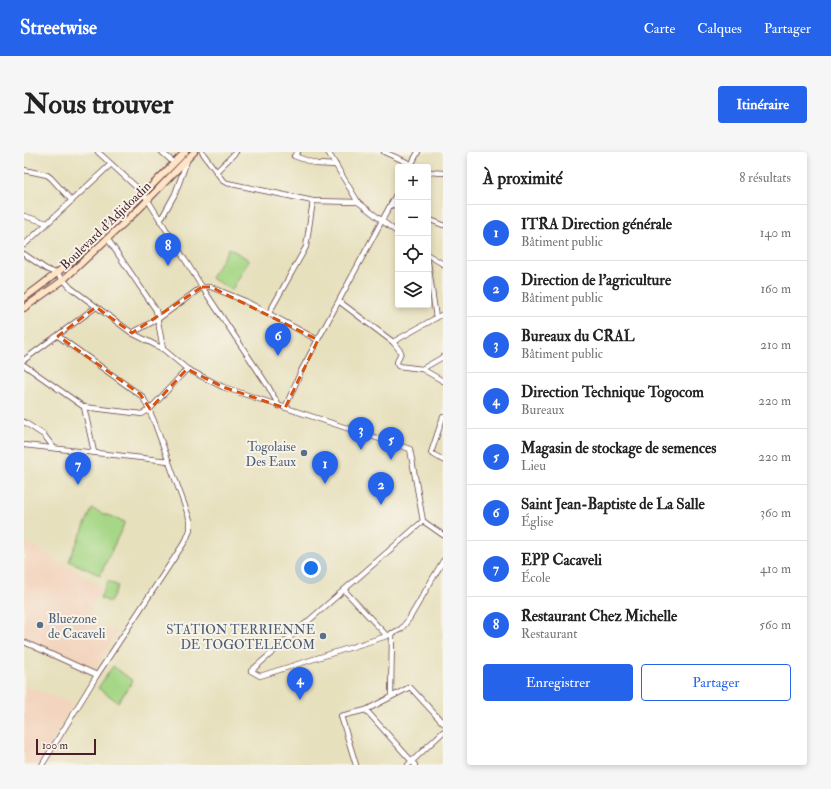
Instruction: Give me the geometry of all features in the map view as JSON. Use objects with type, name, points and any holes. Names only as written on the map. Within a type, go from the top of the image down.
[{"type":"main road","name":"Boulevard d'Adjidoadin","points":[[24,298],[58,274],[144,194],[185,152]]},
{"type":"main road","name":"Boulevard d'Adjidoadin","points":[[24,308],[62,280],[108,238],[147,201],[194,152]]},
{"type":"street","points":[[98,152],[144,194],[202,287],[268,386],[279,406]]},
{"type":"street","points":[[162,152],[174,163]]},
{"type":"street","points":[[202,152],[223,181],[227,183],[313,201],[358,202]]},
{"type":"street","points":[[216,172],[236,152]]},
{"type":"street","points":[[298,152],[294,156],[317,164],[336,165]]},
{"type":"street","points":[[328,152],[358,202],[395,231]]},
{"type":"street","points":[[384,152],[409,164]]},
{"type":"street","points":[[412,164],[418,152]]},
{"type":"street","points":[[160,221],[175,194],[187,160]]},
{"type":"street","points":[[24,245],[111,164]]},
{"type":"street","points":[[24,170],[47,175],[72,201]]},
{"type":"street","points":[[431,172],[443,173]]},
{"type":"street","points":[[286,408],[292,390],[395,197]]},
{"type":"street","points":[[269,313],[306,247],[313,201]]},
{"type":"street","points":[[391,204],[395,206]]},
{"type":"street","points":[[24,216],[47,223]]},
{"type":"street","points":[[431,220],[443,225]]},
{"type":"street","points":[[108,238],[151,302],[158,319],[162,349]]},
{"type":"street","points":[[24,254],[46,269],[58,274],[62,280],[96,307],[132,333],[162,349],[187,369],[223,387],[410,449],[423,521],[443,535]]},
{"type":"street","points":[[431,257],[443,264]]},
{"type":"street","points":[[429,272],[436,318]]},
{"type":"street","points":[[132,333],[158,319],[202,287],[214,287],[269,313],[318,340]]},
{"type":"street","points":[[340,302],[393,342],[401,352],[397,362],[398,366],[422,369],[443,381]]},
{"type":"street","points":[[24,360],[96,307]]},
{"type":"street","points":[[393,342],[443,314]]},
{"type":"street","points":[[42,765],[97,675],[186,540],[190,530],[190,520],[150,409],[140,394],[58,336]]},
{"type":"street","points":[[422,369],[443,357]]},
{"type":"street","points":[[24,365],[84,407],[142,414],[150,409],[187,369]]},
{"type":"street","points":[[84,407],[94,452]]},
{"type":"street","points":[[443,417],[431,452],[443,460]]},
{"type":"street","points":[[24,422],[44,435],[54,448]]},
{"type":"street","points":[[24,445],[169,461]]},
{"type":"street","points":[[423,521],[252,671],[260,676],[387,636],[400,629],[409,619],[443,561]]},
{"type":"street","points":[[345,591],[387,636]]},
{"type":"street","points":[[391,696],[392,633]]},
{"type":"street","points":[[24,642],[97,675]]},
{"type":"street","points":[[356,765],[341,716],[366,710],[407,687],[411,687],[443,723]]},
{"type":"street","points":[[366,710],[415,765]]},
{"type":"street","points":[[408,765],[411,760],[443,732]]},
{"type":"highlighted area","points":[[202,287],[211,287],[318,340],[285,408],[223,387],[187,369],[150,409],[140,394],[58,336],[96,307],[132,333]]},
{"type":"shaded area","name":"Bluezone de Cacaveli","points":[[24,540],[100,587],[85,623],[117,632],[96,668],[24,638]]},
{"type":"shaded area","points":[[24,686],[73,703],[39,765],[24,763]]},
{"type":"green space","points":[[229,248],[249,260],[232,290],[211,278]]},
{"type":"green space","points":[[92,509],[125,522],[100,575],[69,561]]},
{"type":"green space","points":[[108,581],[118,586],[110,602],[100,598]]},
{"type":"green space","points":[[113,666],[133,681],[118,702],[98,688]]},
{"type":"place","name":"Restaurant Chez Michelle","points":[[168,266]]},
{"type":"place","name":"Saint Jean-Baptiste de La Salle","points":[[278,356]]},
{"type":"place","name":"Bureaux du CRAL","points":[[361,450]]},
{"type":"place","name":"Togolaise Des Eaux","points":[[304,453]]},
{"type":"place","name":"Magasin de stockage de semences","points":[[391,460]]},
{"type":"place","name":"ITRA Direction générale","points":[[325,484]]},
{"type":"place","name":"EPP Cacaveli","points":[[78,485]]},
{"type":"place","name":"Direction de l'agriculture","points":[[381,505]]},
{"type":"place","name":"Bluezone de Cacaveli","points":[[40,625]]},
{"type":"place","name":"STATION TERRIENNE DE TOGOTELECOM","points":[[323,636]]},
{"type":"place","name":"Direction Technique Togocom","points":[[300,700]]}]
